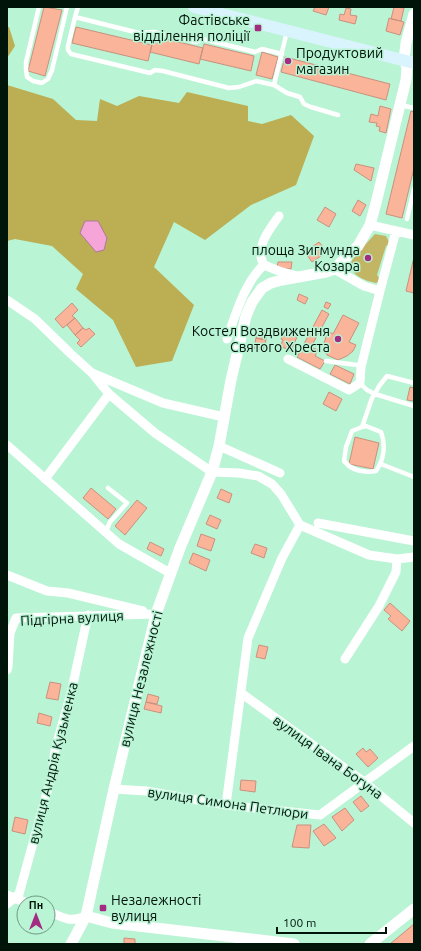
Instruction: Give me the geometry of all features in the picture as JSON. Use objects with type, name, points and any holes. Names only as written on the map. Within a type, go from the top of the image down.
[{"type":"main road","points":[[194,7],[215,10],[287,31],[409,62]]},
{"type":"street","points":[[380,291],[364,286],[334,269],[358,246],[370,225],[406,80],[409,62],[406,43],[414,16]]},
{"type":"street","points":[[279,216],[263,241],[261,248],[262,262],[264,265],[279,272],[300,277]]},
{"type":"street","points":[[370,225],[414,235]]},
{"type":"street","points":[[288,359],[349,390],[360,383],[361,367],[396,232]]},
{"type":"street","points":[[227,339],[240,301],[248,286],[264,265]]},
{"type":"street","name":"вулиця Незалежності","points":[[71,944],[86,916],[114,789],[156,614],[170,573],[212,472],[220,446],[224,417],[242,333],[252,302],[262,288],[271,284],[282,280],[326,272],[334,269]]},
{"type":"street","points":[[7,300],[35,319],[92,373],[109,394],[155,433],[212,472],[239,473],[258,476],[272,484],[281,494],[300,525],[369,555],[397,559],[414,557]]},
{"type":"street","points":[[92,373],[163,403],[224,417]]},
{"type":"street","points":[[46,479],[109,394]]},
{"type":"street","points":[[7,445],[119,544],[170,573]]},
{"type":"street","points":[[220,446],[280,473]]},
{"type":"street","points":[[318,523],[414,541]]},
{"type":"street","points":[[226,805],[248,638],[282,558],[300,525]]},
{"type":"street","points":[[345,659],[379,606],[396,572],[397,559]]},
{"type":"street","points":[[7,575],[47,590],[68,593],[156,614]]},
{"type":"street","name":"Підгірна вулиця","points":[[7,670],[10,633],[16,618],[156,614]]},
{"type":"street","name":"вулиця Андрія Кузьменка","points":[[7,904],[11,897],[19,894],[52,774],[55,750],[71,693],[88,615]]},
{"type":"street","name":"вулиця Івана Богуна","points":[[241,693],[364,782],[414,823]]},
{"type":"street","name":"вулиця Симона Петлюри","points":[[114,789],[146,791],[226,805],[320,815],[414,746]]},
{"type":"street","points":[[372,944],[414,909]]},
{"type":"street","points":[[56,914],[71,920],[77,920],[86,916],[112,923],[294,944]]},
{"type":"lane","points":[[39,7],[26,62],[26,70],[27,77],[33,81],[42,83],[48,79],[52,70],[67,7]]},
{"type":"lane","points":[[78,7],[68,46],[68,50],[71,54],[150,73],[155,70],[163,71],[229,88],[238,87],[256,81],[274,85],[287,93],[300,98],[304,104],[338,115]]},
{"type":"lane","points":[[75,17],[139,33],[154,32],[196,42],[203,39],[255,52],[262,49],[282,54]]},
{"type":"lane","points":[[274,85],[287,31]]},
{"type":"lane","points":[[400,105],[414,108]]},
{"type":"lane","points":[[407,220],[414,189]]},
{"type":"lane","points":[[326,361],[361,367]]},
{"type":"lane","points":[[362,427],[372,398],[387,376],[414,383]]},
{"type":"lane","points":[[360,383],[374,394],[414,406]]},
{"type":"lane","points":[[366,426],[381,432],[384,439],[381,464],[376,471],[368,472],[356,470],[348,467],[344,461],[346,447],[352,431],[362,427],[366,426]]},
{"type":"lane","points":[[381,464],[414,477]]},
{"type":"lane","points":[[106,532],[110,522],[127,503],[108,488]]},
{"type":"shaded area","points":[[7,27],[9,27],[15,46],[7,58]]},
{"type":"shaded area","points":[[7,85],[53,99],[76,120],[97,121],[100,99],[117,106],[139,96],[179,103],[187,92],[248,106],[248,121],[262,124],[291,115],[314,136],[296,185],[251,205],[205,240],[174,222],[154,267],[194,305],[172,361],[136,367],[113,320],[76,289],[83,274],[52,246],[15,239],[7,241]]},
{"type":"shaded area","points":[[85,221],[98,221],[107,238],[104,250],[96,252],[80,233]]},
{"type":"shaded area","name":"площа Зигмунда Козара","points":[[375,234],[386,236],[390,244],[386,246],[377,275],[380,279],[379,282],[376,283],[356,275],[350,264],[354,257]]},
{"type":"building","points":[[44,7],[62,10],[45,76],[28,71]]},
{"type":"building","points":[[315,7],[329,7],[326,15],[313,11]]},
{"type":"building","points":[[394,7],[404,8],[401,21],[391,19]]},
{"type":"building","points":[[346,8],[351,9],[350,15],[357,16],[355,24],[339,20],[340,14],[344,15]]},
{"type":"building","points":[[389,18],[404,22],[400,35],[386,31]]},
{"type":"building","points":[[76,27],[152,45],[148,61],[72,43]]},
{"type":"building","points":[[154,36],[203,48],[199,64],[150,52]]},
{"type":"building","points":[[204,44],[254,56],[251,71],[200,59]]},
{"type":"building","points":[[262,52],[278,57],[272,79],[256,75]]},
{"type":"building","points":[[285,57],[390,84],[386,100],[281,72]]},
{"type":"building","points":[[380,106],[391,109],[386,133],[379,131],[380,127],[376,126],[377,123],[369,122],[371,114],[378,116]]},
{"type":"building","points":[[411,111],[414,112],[414,168],[402,218],[386,214]]},
{"type":"building","points":[[356,164],[374,168],[371,181],[354,170]]},
{"type":"building","points":[[358,200],[366,205],[360,216],[352,211]]},
{"type":"building","points":[[325,207],[336,214],[329,227],[317,220]]},
{"type":"building","points":[[319,242],[327,252],[312,262],[305,252]]},
{"type":"building","points":[[414,257],[414,293],[406,291]]},
{"type":"building","points":[[278,262],[292,262],[291,269],[277,268]]},
{"type":"building","points":[[299,294],[308,298],[305,304],[297,300]]},
{"type":"building","points":[[326,302],[331,304],[328,309],[324,307]]},
{"type":"building","points":[[72,303],[78,310],[72,316],[75,318],[63,328],[55,319]]},
{"type":"building","points":[[322,310],[329,314],[311,347],[318,350],[315,356],[325,361],[320,369],[297,357]]},
{"type":"building","name":"Костел Воздвиження Святого Хреста","points":[[343,315],[359,323],[349,342],[356,345],[353,351],[347,356],[338,360],[327,355],[323,346],[328,331],[333,334]]},
{"type":"building","points":[[75,318],[83,328],[75,335],[67,325]]},
{"type":"building","points":[[83,328],[86,330],[89,328],[95,334],[81,347],[77,343],[80,340],[75,335]]},
{"type":"building","points":[[259,329],[268,332],[266,340],[256,338]]},
{"type":"building","points":[[287,332],[297,337],[291,351],[280,346],[283,340],[281,339],[283,335],[285,336]]},
{"type":"building","points":[[256,338],[266,340],[263,350],[254,348]]},
{"type":"building","points":[[335,365],[354,374],[350,384],[330,374]]},
{"type":"building","points":[[410,387],[414,388],[414,401],[407,400]]},
{"type":"building","points":[[329,392],[342,399],[336,411],[323,404]]},
{"type":"building","points":[[355,437],[379,443],[373,469],[349,464]]},
{"type":"building","points":[[91,488],[116,509],[108,519],[83,498]]},
{"type":"building","points":[[221,489],[232,494],[229,503],[217,498]]},
{"type":"building","points":[[137,500],[147,508],[125,535],[115,526]]},
{"type":"building","points":[[210,515],[221,520],[217,529],[206,524]]},
{"type":"building","points":[[201,534],[215,539],[211,551],[197,546]]},
{"type":"building","points":[[150,542],[164,549],[161,556],[147,549]]},
{"type":"building","points":[[255,544],[267,548],[264,558],[251,553]]},
{"type":"building","points":[[193,553],[210,560],[206,571],[189,563]]},
{"type":"building","points":[[390,603],[410,621],[402,631],[388,619],[391,616],[384,610]]},
{"type":"building","points":[[259,645],[268,647],[265,659],[256,657]]},
{"type":"building","points":[[50,682],[61,684],[58,700],[46,698]]},
{"type":"building","points":[[148,694],[159,697],[157,704],[146,702]]},
{"type":"building","points":[[146,702],[162,706],[161,713],[144,709]]},
{"type":"building","points":[[39,713],[52,717],[50,726],[37,723]]},
{"type":"building","points":[[363,748],[366,752],[370,749],[378,758],[368,767],[356,754]]},
{"type":"building","points":[[241,780],[256,781],[255,792],[240,790]]},
{"type":"building","points":[[361,796],[369,806],[361,812],[353,802]]},
{"type":"building","points":[[345,808],[354,820],[342,831],[332,817]]},
{"type":"building","points":[[15,817],[28,820],[25,834],[12,831]]},
{"type":"building","points":[[324,824],[336,838],[324,846],[313,831]]},
{"type":"building","points":[[297,825],[311,825],[309,848],[292,847]]},
{"type":"building","points":[[414,924],[414,944],[390,944]]},
{"type":"building","points":[[124,938],[135,939],[135,944],[124,944]]},
{"type":"place","name":"Фастівське відділення поліції","points":[[258,28]]},
{"type":"place","name":"Продуктовий магазин","points":[[288,61]]},
{"type":"place","name":"площа Зигмунда Козара","points":[[368,258]]},
{"type":"place","name":"Костел Воздвиження Святого Хреста","points":[[338,339]]},
{"type":"place","name":"Незалежності вулиця","points":[[103,908]]}]
